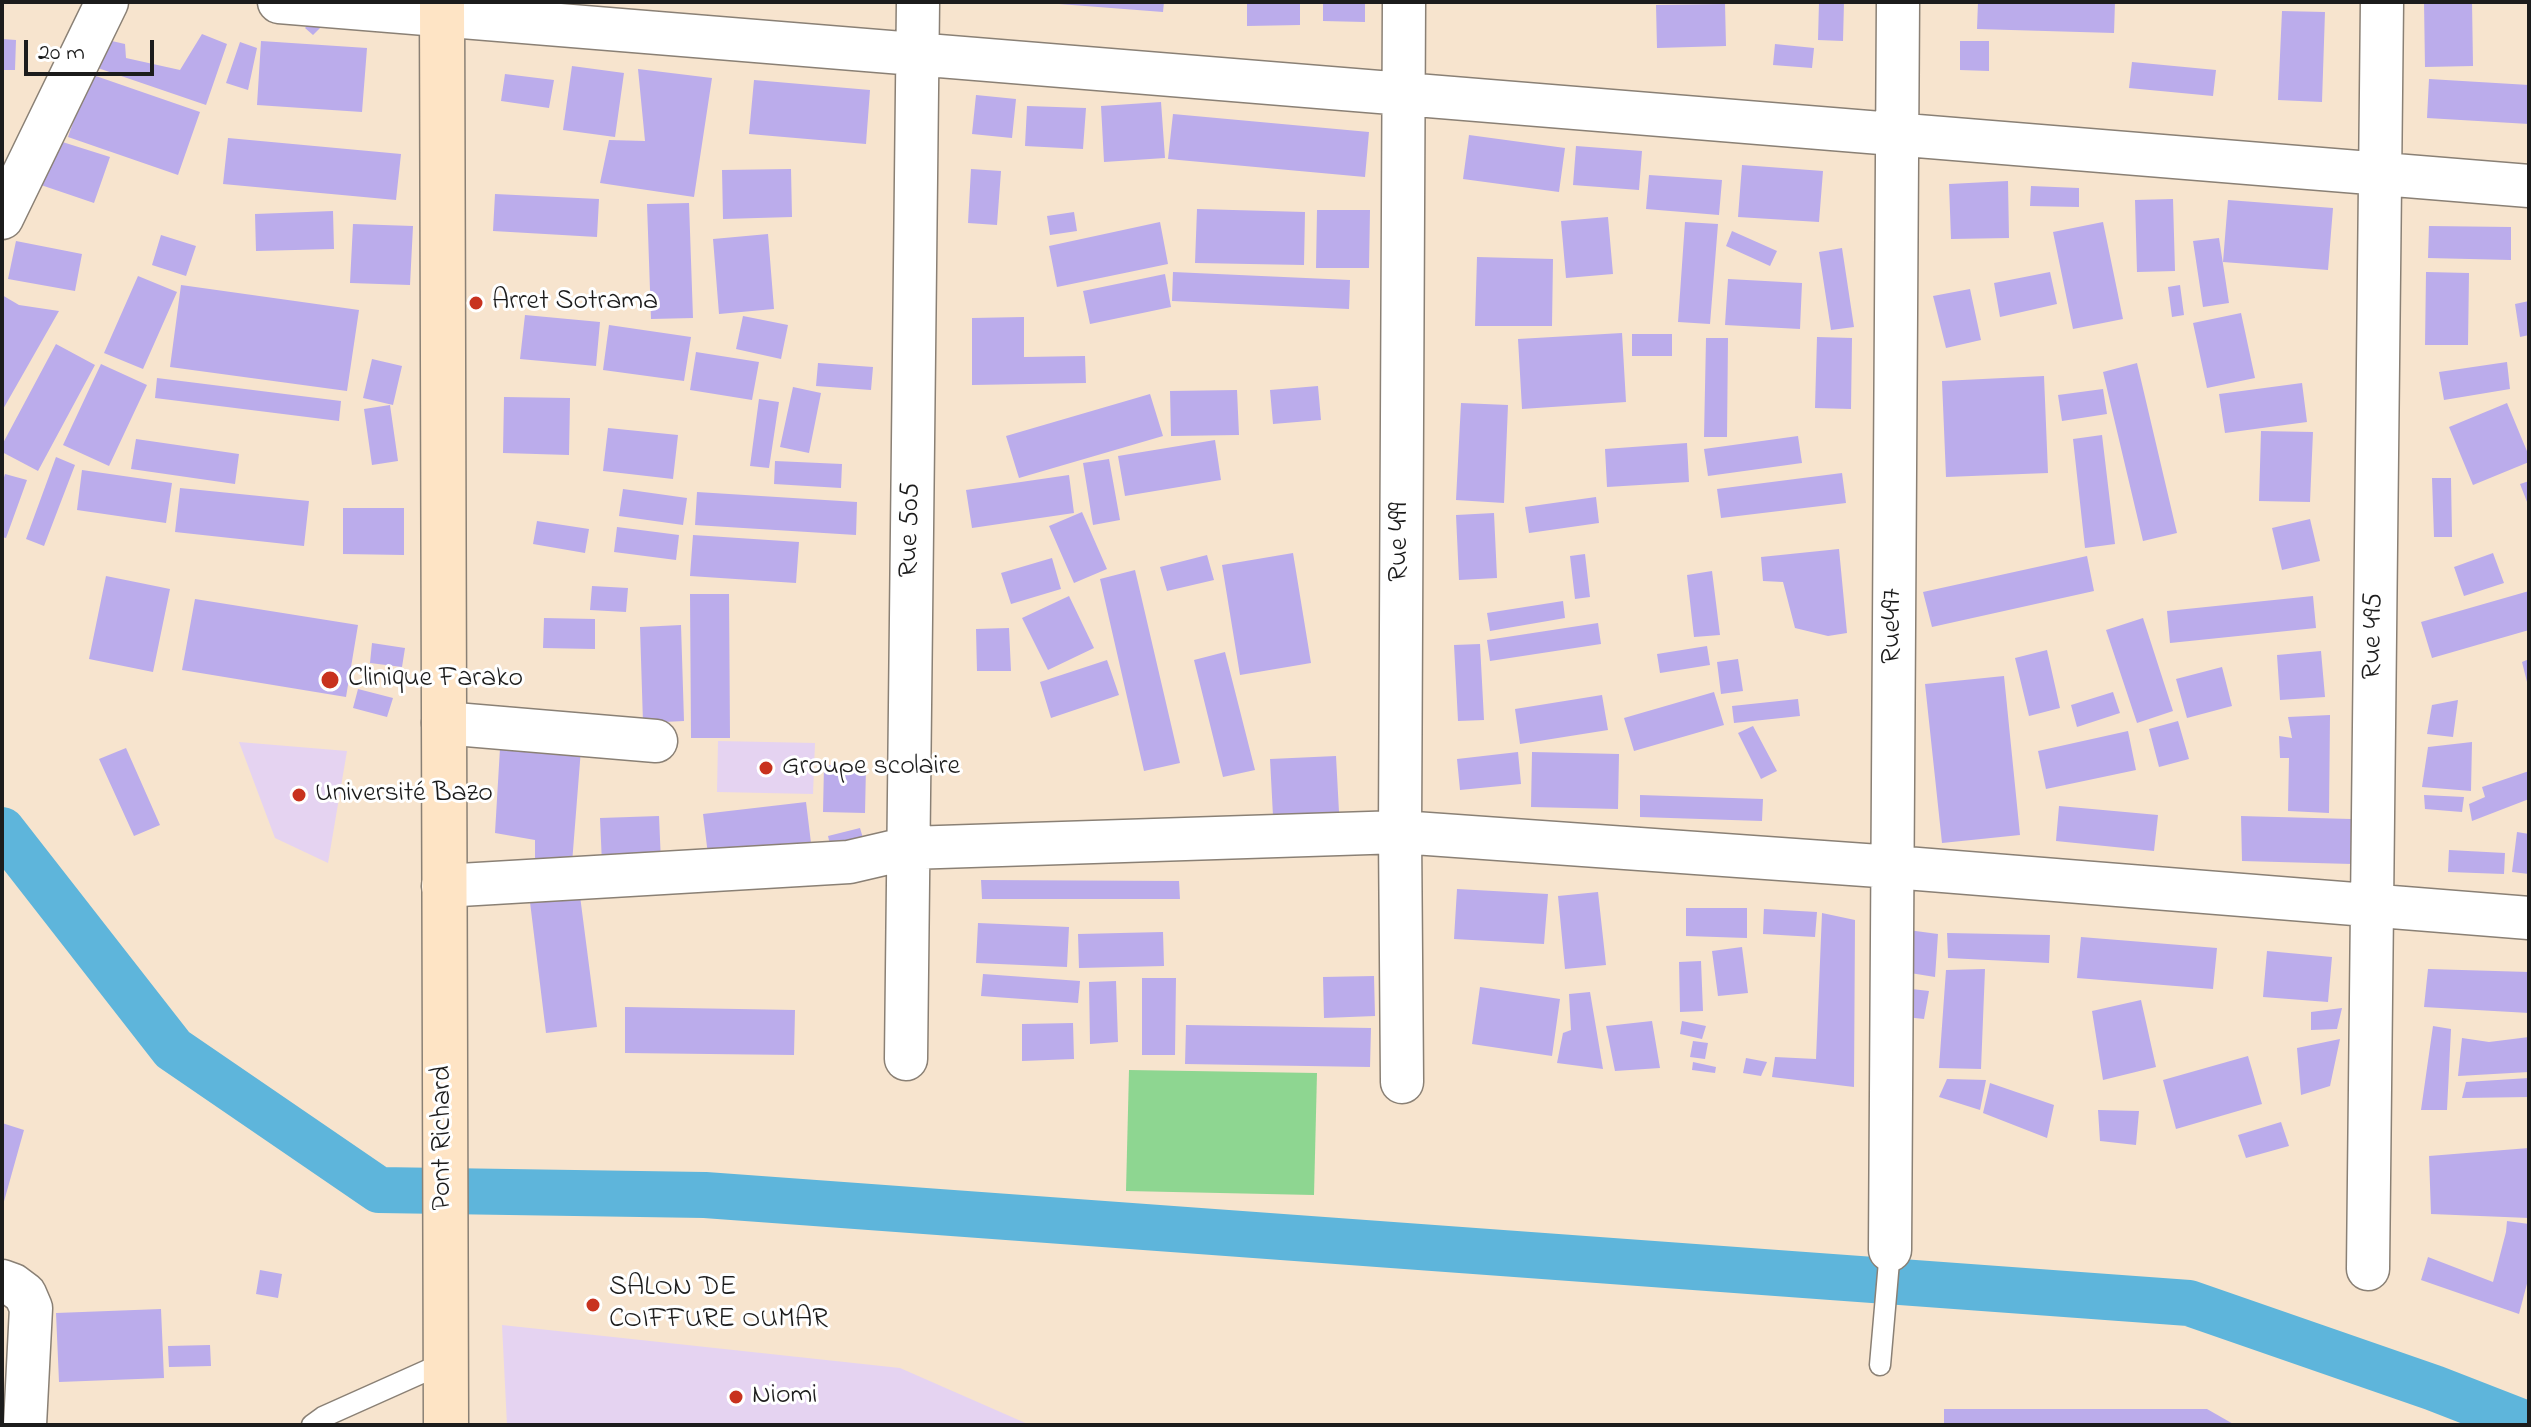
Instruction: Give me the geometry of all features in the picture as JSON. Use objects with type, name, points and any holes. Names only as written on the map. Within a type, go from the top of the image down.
[{"type":"main road","name":"Pont Richard","points":[[442,9],[446,1425]]},
{"type":"street","points":[[2,218],[107,2]]},
{"type":"street","points":[[279,2],[442,9],[917,54],[2529,186]]},
{"type":"street","name":"Rue 505","points":[[906,1059],[918,2]]},
{"type":"street","name":"Rue 499","points":[[1402,1082],[1400,832],[1404,2]]},
{"type":"street","name":"Rue497","points":[[1890,1250],[1898,2]]},
{"type":"street","name":"Rue 495","points":[[2368,1269],[2382,2]]},
{"type":"street","points":[[443,723],[656,741]]},
{"type":"street","points":[[443,886],[849,862],[909,848],[1400,832],[1893,867],[2529,918]]},
{"type":"street","points":[[2,1281],[25,1294],[31,1308],[25,1425]]},
{"type":"lane","points":[[1880,1365],[1890,1250]]},
{"type":"lane","points":[[312,1425],[323,1417],[446,1362]]},
{"type":"shaded area","name":"Groupe scolaire","points":[[718,741],[815,743],[813,794],[717,792]]},
{"type":"shaded area","name":"Université Bazo","points":[[239,742],[347,751],[328,863],[275,838]]},
{"type":"shaded area","name":"Niomi","points":[[502,1325],[900,1368],[1030,1425],[507,1425]]},
{"type":"green space","points":[[1129,1070],[1317,1073],[1314,1195],[1126,1191]]},
{"type":"building","points":[[1059,2],[1164,2],[1163,12]]},
{"type":"building","points":[[1247,2],[1300,2],[1300,25],[1247,26]]},
{"type":"building","points":[[1323,2],[1365,2],[1365,22],[1323,21]]},
{"type":"building","points":[[1819,2],[1844,2],[1843,41],[1818,40]]},
{"type":"building","points":[[1978,2],[2115,2],[2114,33],[1977,29]]},
{"type":"building","points":[[2424,2],[2472,2],[2473,66],[2425,67]]},
{"type":"building","points":[[1725,4],[1726,46],[1657,48],[1656,5]]},
{"type":"building","points":[[2282,11],[2325,12],[2322,102],[2278,100]]},
{"type":"building","points":[[318,14],[326,22],[313,35],[305,28]]},
{"type":"building","points":[[202,34],[227,44],[206,105],[89,65],[103,39],[125,44],[126,58],[180,70]]},
{"type":"building","points":[[2,39],[16,40],[15,70],[2,70]]},
{"type":"building","points":[[261,41],[367,48],[362,112],[257,105]]},
{"type":"building","points":[[1960,41],[1989,41],[1989,71],[1960,70]]},
{"type":"building","points":[[240,42],[257,48],[248,90],[226,83]]},
{"type":"building","points":[[1775,44],[1814,48],[1812,68],[1773,65]]},
{"type":"building","points":[[2132,62],[2216,70],[2213,96],[2129,88]]},
{"type":"building","points":[[572,66],[624,73],[615,137],[563,130]]},
{"type":"building","points":[[638,69],[712,78],[694,197],[600,183],[609,140],[645,141]]},
{"type":"building","points":[[90,74],[200,112],[178,175],[68,137]]},
{"type":"building","points":[[505,74],[554,80],[549,108],[501,101]]},
{"type":"building","points":[[2429,79],[2529,85],[2529,124],[2427,118]]},
{"type":"building","points":[[754,80],[870,90],[866,144],[749,134]]},
{"type":"building","points":[[976,95],[1016,99],[1012,138],[972,134]]},
{"type":"building","points":[[1161,102],[1165,158],[1104,162],[1101,106]]},
{"type":"building","points":[[1027,106],[1086,108],[1083,149],[1025,146]]},
{"type":"building","points":[[1173,114],[1369,132],[1365,177],[1168,159]]},
{"type":"building","points":[[1469,135],[1565,148],[1559,192],[1463,179]]},
{"type":"building","points":[[228,138],[401,154],[396,200],[223,184]]},
{"type":"building","points":[[53,139],[110,157],[94,203],[38,184]]},
{"type":"building","points":[[1576,146],[1642,151],[1639,190],[1573,185]]},
{"type":"building","points":[[1742,165],[1823,171],[1819,222],[1738,217]]},
{"type":"building","points":[[791,169],[792,217],[723,219],[722,170]]},
{"type":"building","points":[[971,169],[1001,171],[997,225],[968,223]]},
{"type":"building","points":[[1649,175],[1722,180],[1719,215],[1646,209]]},
{"type":"building","points":[[2008,181],[2009,238],[1951,239],[1949,184]]},
{"type":"building","points":[[2031,186],[2079,188],[2079,207],[2030,206]]},
{"type":"building","points":[[495,194],[599,199],[597,237],[493,231]]},
{"type":"building","points":[[2173,199],[2175,271],[2137,272],[2135,200]]},
{"type":"building","points":[[2228,200],[2333,208],[2328,270],[2223,262]]},
{"type":"building","points":[[689,203],[693,318],[651,319],[647,204]]},
{"type":"building","points":[[1197,209],[1305,212],[1304,265],[1195,263]]},
{"type":"building","points":[[1317,210],[1370,210],[1369,268],[1316,268]]},
{"type":"building","points":[[333,211],[334,249],[256,251],[255,214]]},
{"type":"building","points":[[1074,212],[1077,231],[1050,235],[1047,216]]},
{"type":"building","points":[[1608,217],[1613,274],[1566,278],[1561,221]]},
{"type":"building","points":[[1160,222],[1168,264],[1057,287],[1049,246]]},
{"type":"building","points":[[1685,222],[1718,224],[1710,324],[1678,322]]},
{"type":"building","points":[[2103,222],[2123,319],[2073,329],[2053,232]]},
{"type":"building","points":[[353,224],[413,226],[410,285],[350,283]]},
{"type":"building","points":[[2429,226],[2511,227],[2511,260],[2428,258]]},
{"type":"building","points":[[1732,231],[1777,251],[1770,266],[1726,246]]},
{"type":"building","points":[[768,234],[774,309],[719,314],[713,239]]},
{"type":"building","points":[[161,235],[196,246],[186,276],[152,265]]},
{"type":"building","points":[[2219,238],[2229,303],[2203,307],[2193,241]]},
{"type":"building","points":[[16,241],[82,254],[75,291],[8,279]]},
{"type":"building","points":[[1842,248],[1854,327],[1831,330],[1819,252]]},
{"type":"building","points":[[1477,257],[1553,259],[1552,326],[1475,326]]},
{"type":"building","points":[[1173,272],[1350,280],[1349,309],[1172,301]]},
{"type":"building","points":[[2050,272],[2057,304],[2000,317],[1994,283]]},
{"type":"building","points":[[2426,272],[2469,273],[2468,345],[2425,345]]},
{"type":"building","points":[[1165,274],[1171,307],[1090,324],[1083,291]]},
{"type":"building","points":[[138,276],[177,292],[143,369],[104,353]]},
{"type":"building","points":[[1728,279],[1802,283],[1800,329],[1725,325]]},
{"type":"building","points":[[181,285],[359,310],[347,391],[170,367]]},
{"type":"building","points":[[2180,285],[2184,315],[2172,317],[2168,287]]},
{"type":"building","points":[[1970,289],[1981,340],[1946,348],[1933,296]]},
{"type":"building","points":[[2,295],[19,305],[59,311],[2,411]]},
{"type":"building","points":[[2529,301],[2529,335],[2520,337],[2515,304]]},
{"type":"building","points":[[2241,313],[2255,378],[2207,388],[2193,323]]},
{"type":"building","points":[[525,315],[600,322],[596,366],[520,359]]},
{"type":"building","points":[[743,316],[788,325],[781,359],[736,349]]},
{"type":"building","points":[[1024,317],[1024,357],[1085,356],[1086,383],[972,385],[972,318]]},
{"type":"building","points":[[609,325],[691,337],[684,381],[603,370]]},
{"type":"building","points":[[1622,333],[1626,402],[1522,409],[1518,339]]},
{"type":"building","points":[[1632,334],[1672,334],[1672,356],[1632,356]]},
{"type":"building","points":[[1817,337],[1852,338],[1851,409],[1815,408]]},
{"type":"building","points":[[1706,338],[1728,338],[1727,437],[1704,437]]},
{"type":"building","points":[[56,344],[95,365],[38,471],[2,452],[2,445]]},
{"type":"building","points":[[696,352],[759,362],[752,400],[690,390]]},
{"type":"building","points":[[372,359],[402,366],[393,405],[363,398]]},
{"type":"building","points":[[2507,362],[2510,389],[2444,400],[2439,372]]},
{"type":"building","points":[[818,363],[873,367],[871,390],[816,386]]},
{"type":"building","points":[[2137,363],[2177,533],[2143,541],[2103,372]]},
{"type":"building","points":[[101,364],[147,385],[109,466],[63,445]]},
{"type":"building","points":[[2044,376],[2048,473],[1946,477],[1942,381]]},
{"type":"building","points":[[157,378],[341,401],[339,421],[155,398]]},
{"type":"building","points":[[2302,383],[2307,422],[2225,433],[2219,394]]},
{"type":"building","points":[[1318,386],[1321,420],[1273,424],[1270,390]]},
{"type":"building","points":[[793,387],[821,393],[809,453],[780,447]]},
{"type":"building","points":[[2103,389],[2107,414],[2062,421],[2058,395]]},
{"type":"building","points":[[1237,390],[1239,435],[1171,436],[1170,391]]},
{"type":"building","points":[[1150,394],[1163,436],[1019,478],[1006,436]]},
{"type":"building","points":[[504,397],[570,398],[569,455],[503,453]]},
{"type":"building","points":[[759,399],[779,402],[769,468],[750,466]]},
{"type":"building","points":[[1461,403],[1508,405],[1504,503],[1456,500]]},
{"type":"building","points":[[2507,403],[2529,462],[2473,485],[2449,427]]},
{"type":"building","points":[[390,405],[398,461],[372,465],[364,409]]},
{"type":"building","points":[[608,428],[678,435],[673,479],[603,471]]},
{"type":"building","points":[[2261,431],[2313,432],[2310,502],[2259,501]]},
{"type":"building","points":[[2102,435],[2115,544],[2085,548],[2073,439]]},
{"type":"building","points":[[1798,436],[1802,463],[1708,476],[1704,449]]},
{"type":"building","points":[[136,439],[239,454],[235,484],[131,469]]},
{"type":"building","points":[[1215,440],[1221,480],[1125,496],[1118,456]]},
{"type":"building","points":[[1687,443],[1689,482],[1607,487],[1605,449]]},
{"type":"building","points":[[56,457],[75,465],[44,546],[26,539]]},
{"type":"building","points":[[1109,459],[1120,520],[1093,525],[1083,463]]},
{"type":"building","points":[[775,461],[842,464],[841,488],[774,484]]},
{"type":"building","points":[[82,470],[172,483],[166,523],[77,510]]},
{"type":"building","points":[[1842,473],[1846,503],[1721,518],[1717,489]]},
{"type":"building","points":[[5,474],[27,480],[6,538],[2,537],[2,484]]},
{"type":"building","points":[[1069,475],[1074,513],[972,528],[966,490]]},
{"type":"building","points":[[2432,478],[2451,478],[2452,537],[2434,537]]},
{"type":"building","points":[[2529,481],[2529,507],[2520,484]]},
{"type":"building","points":[[180,488],[309,501],[304,546],[175,532]]},
{"type":"building","points":[[623,489],[687,498],[683,525],[619,516]]},
{"type":"building","points":[[697,492],[857,502],[856,535],[695,525]]},
{"type":"building","points":[[1596,497],[1599,523],[1529,533],[1525,507]]},
{"type":"building","points":[[343,508],[404,508],[404,555],[343,554]]},
{"type":"building","points":[[1082,512],[1107,569],[1074,583],[1049,526]]},
{"type":"building","points":[[1494,513],[1497,578],[1459,580],[1456,515]]},
{"type":"building","points":[[2310,519],[2320,561],[2282,570],[2272,528]]},
{"type":"building","points":[[537,521],[589,529],[585,553],[533,544]]},
{"type":"building","points":[[617,527],[679,535],[676,560],[614,552]]},
{"type":"building","points":[[693,535],[799,542],[796,583],[690,576]]},
{"type":"building","points":[[1839,549],[1847,633],[1828,636],[1795,628],[1783,582],[1763,581],[1761,557]]},
{"type":"building","points":[[1293,553],[1311,663],[1240,675],[1222,565]]},
{"type":"building","points":[[2493,553],[2504,583],[2464,596],[2454,567]]},
{"type":"building","points":[[1585,554],[1590,597],[1575,599],[1570,556]]},
{"type":"building","points":[[1207,555],[1214,580],[1167,591],[1160,567]]},
{"type":"building","points":[[2087,556],[2094,591],[1932,627],[1923,592]]},
{"type":"building","points":[[1052,558],[1061,589],[1011,604],[1001,573]]},
{"type":"building","points":[[1135,570],[1180,763],[1144,771],[1100,579]]},
{"type":"building","points":[[1712,571],[1720,635],[1694,637],[1687,575]]},
{"type":"building","points":[[106,576],[170,589],[153,672],[89,659]]},
{"type":"building","points":[[592,586],[628,588],[626,612],[590,610]]},
{"type":"building","points":[[2529,591],[2529,630],[2432,658],[2421,622]]},
{"type":"building","points":[[690,594],[729,594],[730,738],[691,738]]},
{"type":"building","points":[[1069,596],[1094,648],[1048,670],[1022,618]]},
{"type":"building","points":[[2313,596],[2316,628],[2170,643],[2167,611]]},
{"type":"building","points":[[195,599],[358,625],[346,697],[182,670]]},
{"type":"building","points":[[1563,601],[1565,618],[1490,631],[1487,613]]},
{"type":"building","points":[[544,618],[595,619],[595,649],[543,648]]},
{"type":"building","points":[[2143,618],[2173,711],[2137,723],[2106,630]]},
{"type":"building","points":[[1598,623],[1601,644],[1490,661],[1487,640]]},
{"type":"building","points":[[681,625],[684,721],[643,723],[640,627]]},
{"type":"building","points":[[1009,628],[1011,671],[977,671],[976,629]]},
{"type":"building","points":[[372,643],[405,648],[402,667],[370,663]]},
{"type":"building","points":[[1480,644],[1484,720],[1458,721],[1454,645]]},
{"type":"building","points":[[1707,646],[1710,665],[1660,673],[1657,654]]},
{"type":"building","points":[[2047,650],[2060,708],[2029,716],[2015,658]]},
{"type":"building","points":[[2321,651],[2325,697],[2280,700],[2277,655]]},
{"type":"building","points":[[1225,652],[1255,770],[1223,777],[1194,660]]},
{"type":"building","points":[[1738,659],[1743,691],[1721,694],[1717,662]]},
{"type":"building","points":[[2529,659],[2529,686],[2528,686],[2522,662]]},
{"type":"building","points":[[1107,660],[1119,695],[1051,718],[1040,682]]},
{"type":"building","points":[[2222,667],[2232,706],[2187,718],[2176,679]]},
{"type":"building","points":[[2004,676],[2020,835],[1942,843],[1925,684]]},
{"type":"building","points":[[358,689],[393,698],[387,717],[353,708]]},
{"type":"building","points":[[1714,692],[1724,725],[1634,751],[1624,718]]},
{"type":"building","points":[[2113,692],[2120,713],[2077,727],[2071,705]]},
{"type":"building","points":[[1602,695],[1608,730],[1520,744],[1515,709]]},
{"type":"building","points":[[1798,699],[1800,716],[1734,723],[1732,706]]},
{"type":"building","points":[[2458,700],[2453,737],[2427,734],[2432,705]]},
{"type":"building","points":[[2330,715],[2329,813],[2288,811],[2289,758],[2280,758],[2279,736],[2292,738],[2288,717]]},
{"type":"building","points":[[2178,721],[2189,759],[2159,767],[2149,729]]},
{"type":"building","points":[[1753,726],[1777,771],[1761,779],[1738,733]]},
{"type":"building","points":[[2128,731],[2136,770],[2046,789],[2038,751]]},
{"type":"building","points":[[2472,742],[2471,791],[2422,787],[2428,747]]},
{"type":"building","points":[[126,748],[160,825],[134,836],[99,759]]},
{"type":"building","points":[[500,748],[581,749],[571,876],[535,876],[535,840],[495,833]]},
{"type":"building","points":[[1518,752],[1521,784],[1460,790],[1457,759]]},
{"type":"building","points":[[1532,752],[1619,754],[1618,809],[1531,807]]},
{"type":"building","points":[[1336,756],[1339,812],[1273,816],[1270,759]]},
{"type":"building","points":[[824,765],[866,766],[865,813],[823,812]]},
{"type":"building","points":[[2529,771],[2529,799],[2472,821],[2469,804],[2485,797],[2482,787]]},
{"type":"building","points":[[1640,795],[1763,799],[1762,821],[1640,817]]},
{"type":"building","points":[[2424,795],[2464,797],[2462,812],[2425,809]]},
{"type":"building","points":[[806,802],[812,851],[709,863],[703,814]]},
{"type":"building","points":[[2059,806],[2158,815],[2154,851],[2056,841]]},
{"type":"building","points":[[659,816],[661,862],[602,864],[600,818]]},
{"type":"building","points":[[2241,816],[2351,819],[2352,864],[2242,861]]},
{"type":"building","points":[[860,828],[865,845],[832,853],[828,836]]},
{"type":"building","points":[[2517,832],[2529,834],[2529,874],[2512,872]]},
{"type":"building","points":[[2449,850],[2505,853],[2504,874],[2448,872]]},
{"type":"building","points":[[981,880],[1179,881],[1180,899],[982,899]]},
{"type":"building","points":[[1457,889],[1548,894],[1544,944],[1454,939]]},
{"type":"building","points":[[1598,892],[1606,965],[1565,969],[1558,896]]},
{"type":"building","points":[[580,896],[597,1027],[546,1033],[530,902]]},
{"type":"building","points":[[1686,908],[1747,908],[1747,938],[1686,936]]},
{"type":"building","points":[[1764,909],[1817,912],[1815,937],[1763,934]]},
{"type":"building","points":[[1822,913],[1855,920],[1854,1087],[1772,1077],[1775,1057],[1816,1059]]},
{"type":"building","points":[[978,923],[1069,927],[1067,967],[976,963]]},
{"type":"building","points":[[1908,930],[1938,934],[1935,977],[1904,972]]},
{"type":"building","points":[[1163,932],[1164,966],[1079,968],[1078,934]]},
{"type":"building","points":[[1947,933],[2050,935],[2049,963],[1948,958]]},
{"type":"building","points":[[2081,937],[2217,948],[2213,989],[2077,978]]},
{"type":"building","points":[[1742,947],[1748,993],[1718,996],[1712,951]]},
{"type":"building","points":[[2267,951],[2332,957],[2328,1002],[2263,997]]},
{"type":"building","points":[[1701,961],[1703,1011],[1680,1012],[1679,962]]},
{"type":"building","points":[[1985,969],[1981,1069],[1939,1068],[1946,970]]},
{"type":"building","points":[[2428,969],[2529,972],[2529,1013],[2424,1007]]},
{"type":"building","points":[[983,974],[1080,981],[1078,1003],[981,996]]},
{"type":"building","points":[[1374,976],[1375,1016],[1324,1018],[1323,977]]},
{"type":"building","points":[[1142,978],[1176,978],[1175,1055],[1142,1055]]},
{"type":"building","points":[[1116,981],[1118,1042],[1090,1044],[1089,982]]},
{"type":"building","points":[[1480,987],[1560,999],[1552,1056],[1472,1044]]},
{"type":"building","points":[[1903,988],[1929,991],[1924,1019],[1897,1016]]},
{"type":"building","points":[[1590,992],[1603,1069],[1557,1063],[1563,1033],[1571,1030],[1569,994]]},
{"type":"building","points":[[2141,1000],[2156,1067],[2103,1080],[2092,1011]]},
{"type":"building","points":[[625,1007],[795,1010],[794,1055],[625,1053]]},
{"type":"building","points":[[2342,1008],[2337,1029],[2311,1030],[2311,1012]]},
{"type":"building","points":[[1652,1021],[1660,1068],[1615,1071],[1606,1026]]},
{"type":"building","points":[[1682,1021],[1706,1026],[1702,1039],[1680,1034]]},
{"type":"building","points":[[1073,1023],[1074,1059],[1022,1061],[1022,1024]]},
{"type":"building","points":[[1186,1025],[1371,1028],[1370,1067],[1185,1064]]},
{"type":"building","points":[[2433,1026],[2451,1029],[2447,1110],[2421,1110]]},
{"type":"building","points":[[2529,1037],[2529,1072],[2458,1076],[2462,1038],[2489,1042]]},
{"type":"building","points":[[2340,1039],[2330,1086],[2301,1095],[2297,1048]]},
{"type":"building","points":[[1693,1041],[1708,1043],[1705,1059],[1690,1057]]},
{"type":"building","points":[[2248,1056],[2262,1104],[2176,1129],[2163,1080]]},
{"type":"building","points":[[1746,1058],[1767,1062],[1761,1076],[1743,1073]]},
{"type":"building","points":[[1693,1062],[1716,1067],[1715,1073],[1692,1070]]},
{"type":"building","points":[[2529,1078],[2529,1097],[2462,1098],[2466,1082]]},
{"type":"building","points":[[1947,1079],[1986,1080],[1980,1110],[1939,1097]]},
{"type":"building","points":[[1990,1083],[2054,1105],[2047,1138],[1983,1113]]},
{"type":"building","points":[[2098,1110],[2139,1111],[2136,1145],[2100,1141]]},
{"type":"building","points":[[2281,1122],[2289,1146],[2246,1158],[2238,1135]]},
{"type":"building","points":[[2,1123],[24,1130],[3,1205],[2,1205]]},
{"type":"building","points":[[2529,1148],[2529,1218],[2431,1214],[2429,1156]]},
{"type":"building","points":[[2507,1221],[2529,1224],[2529,1276],[2519,1314],[2421,1280],[2428,1257],[2493,1282]]},
{"type":"building","points":[[260,1270],[282,1274],[278,1298],[256,1294]]},
{"type":"building","points":[[161,1309],[164,1378],[59,1382],[56,1313]]},
{"type":"building","points":[[210,1345],[211,1366],[169,1367],[168,1346]]},
{"type":"building","points":[[1944,1409],[2207,1409],[2235,1425],[1944,1425]]},
{"type":"waterway","points":[[2,830],[173,1049],[379,1190],[705,1195],[2189,1303],[2434,1388],[2529,1425]]},
{"type":"place","name":"Arret Sotrama","points":[[476,303]]},
{"type":"place","name":"Clinique Farako","points":[[330,680]]},
{"type":"place","name":"Groupe scolaire","points":[[766,768]]},
{"type":"place","name":"Université Bazo","points":[[299,795]]},
{"type":"place","name":"SALON DE COIFFURE OUMAR","points":[[593,1305]]},
{"type":"place","name":"Niomi","points":[[736,1397]]}]
